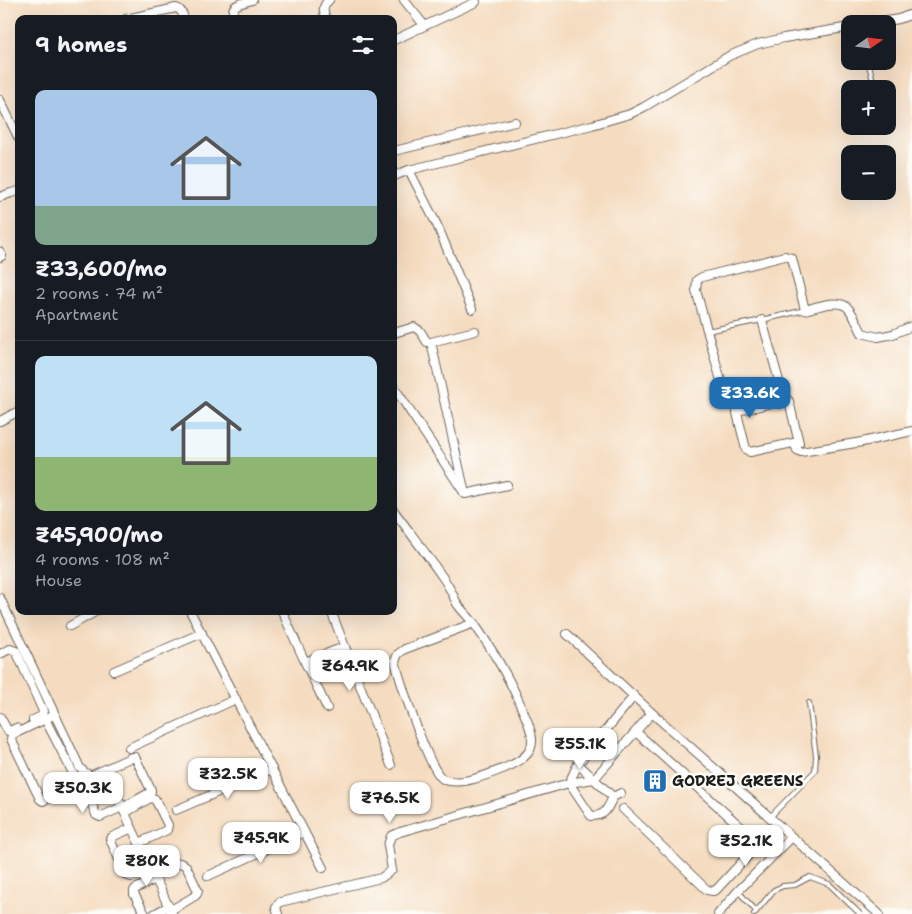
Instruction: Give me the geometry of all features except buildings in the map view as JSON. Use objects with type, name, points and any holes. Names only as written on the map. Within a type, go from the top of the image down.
[{"type":"street","points":[[233,15],[233,8],[236,5],[252,0]]},
{"type":"street","points":[[324,15],[324,6],[329,0]]},
{"type":"street","points":[[404,0],[424,25]]},
{"type":"street","points":[[397,38],[476,2]]},
{"type":"street","points":[[144,15],[176,8],[183,15]]},
{"type":"street","points":[[896,20],[912,14]]},
{"type":"street","points":[[397,172],[623,116],[644,107],[729,56],[758,44],[841,28]]},
{"type":"street","points":[[0,100],[15,131]]},
{"type":"street","points":[[397,150],[515,122]]},
{"type":"street","points":[[409,170],[438,227],[472,309]]},
{"type":"street","points":[[0,197],[15,192]]},
{"type":"street","points":[[0,252],[2,256],[0,257]]},
{"type":"street","points":[[762,320],[781,388],[780,392],[730,403],[726,399],[696,290],[697,280],[702,277],[785,256],[792,258],[805,310],[840,303],[847,306],[862,333],[878,337],[893,334],[912,326]]},
{"type":"street","points":[[397,332],[414,327],[420,331],[427,342],[431,342],[475,331]]},
{"type":"street","points":[[431,342],[465,494]]},
{"type":"street","points":[[397,392],[465,494]]},
{"type":"street","points":[[795,445],[800,442],[788,400],[737,411],[748,451],[793,443],[797,450],[801,452],[862,442],[912,431]]},
{"type":"street","points":[[0,421],[15,413]]},
{"type":"street","points":[[465,494],[507,485]]},
{"type":"street","points":[[397,515],[442,576],[457,604],[474,623],[506,674],[530,727],[531,749],[525,757],[512,765],[470,780],[452,782],[444,780],[439,776],[425,750],[394,661],[398,654],[405,649],[474,623]]},
{"type":"street","points":[[0,598],[80,768],[90,776],[102,781],[116,794],[171,910]]},
{"type":"street","points":[[70,626],[91,615]]},
{"type":"street","points":[[192,615],[323,868]]},
{"type":"street","points":[[284,615],[327,708]]},
{"type":"street","points":[[332,615],[391,764]]},
{"type":"street","points":[[114,671],[202,633]]},
{"type":"street","points":[[567,634],[652,713],[879,914]]},
{"type":"street","points":[[305,662],[344,646]]},
{"type":"street","points":[[0,654],[10,649],[16,651],[43,711],[42,716],[10,731],[6,729],[0,717]]},
{"type":"street","points":[[28,678],[36,674]]},
{"type":"street","points":[[570,783],[578,764],[634,696]]},
{"type":"street","points":[[129,748],[236,699]]},
{"type":"street","points":[[278,914],[276,907],[280,902],[387,875],[392,870],[388,844],[391,836],[400,832],[570,783],[594,779],[652,713]]},
{"type":"street","points":[[45,720],[76,779],[76,783],[73,787],[43,801],[40,799],[11,739],[12,734],[54,715]]},
{"type":"street","points":[[623,810],[707,890],[716,890],[755,848],[753,838],[636,732]]},
{"type":"street","points":[[90,776],[135,757],[151,792],[123,809]]},
{"type":"street","points":[[578,764],[613,797]]},
{"type":"street","points":[[176,810],[272,769]]},
{"type":"street","points":[[570,783],[590,816],[599,816],[606,810],[613,797],[621,793]]},
{"type":"street","points":[[110,787],[90,797],[96,815],[100,817],[153,798],[155,799],[168,825],[167,830],[139,843]]},
{"type":"street","points":[[132,828],[110,839],[126,876],[153,874],[180,863],[186,866],[198,890],[195,896],[171,910],[154,914]]},
{"type":"street","points":[[208,876],[304,832]]},
{"type":"street","points":[[718,914],[738,891],[792,837]]},
{"type":"street","points":[[145,914],[134,891],[153,874]]},
{"type":"lane","points":[[707,332],[805,310]]},
{"type":"lane","points":[[770,817],[815,771],[816,756],[809,703]]},
{"type":"lane","points":[[738,891],[755,912],[774,890],[810,877],[828,884],[860,914]]},
{"type":"place","name":"GODREJ GREENS","points":[[655,781]]}]
